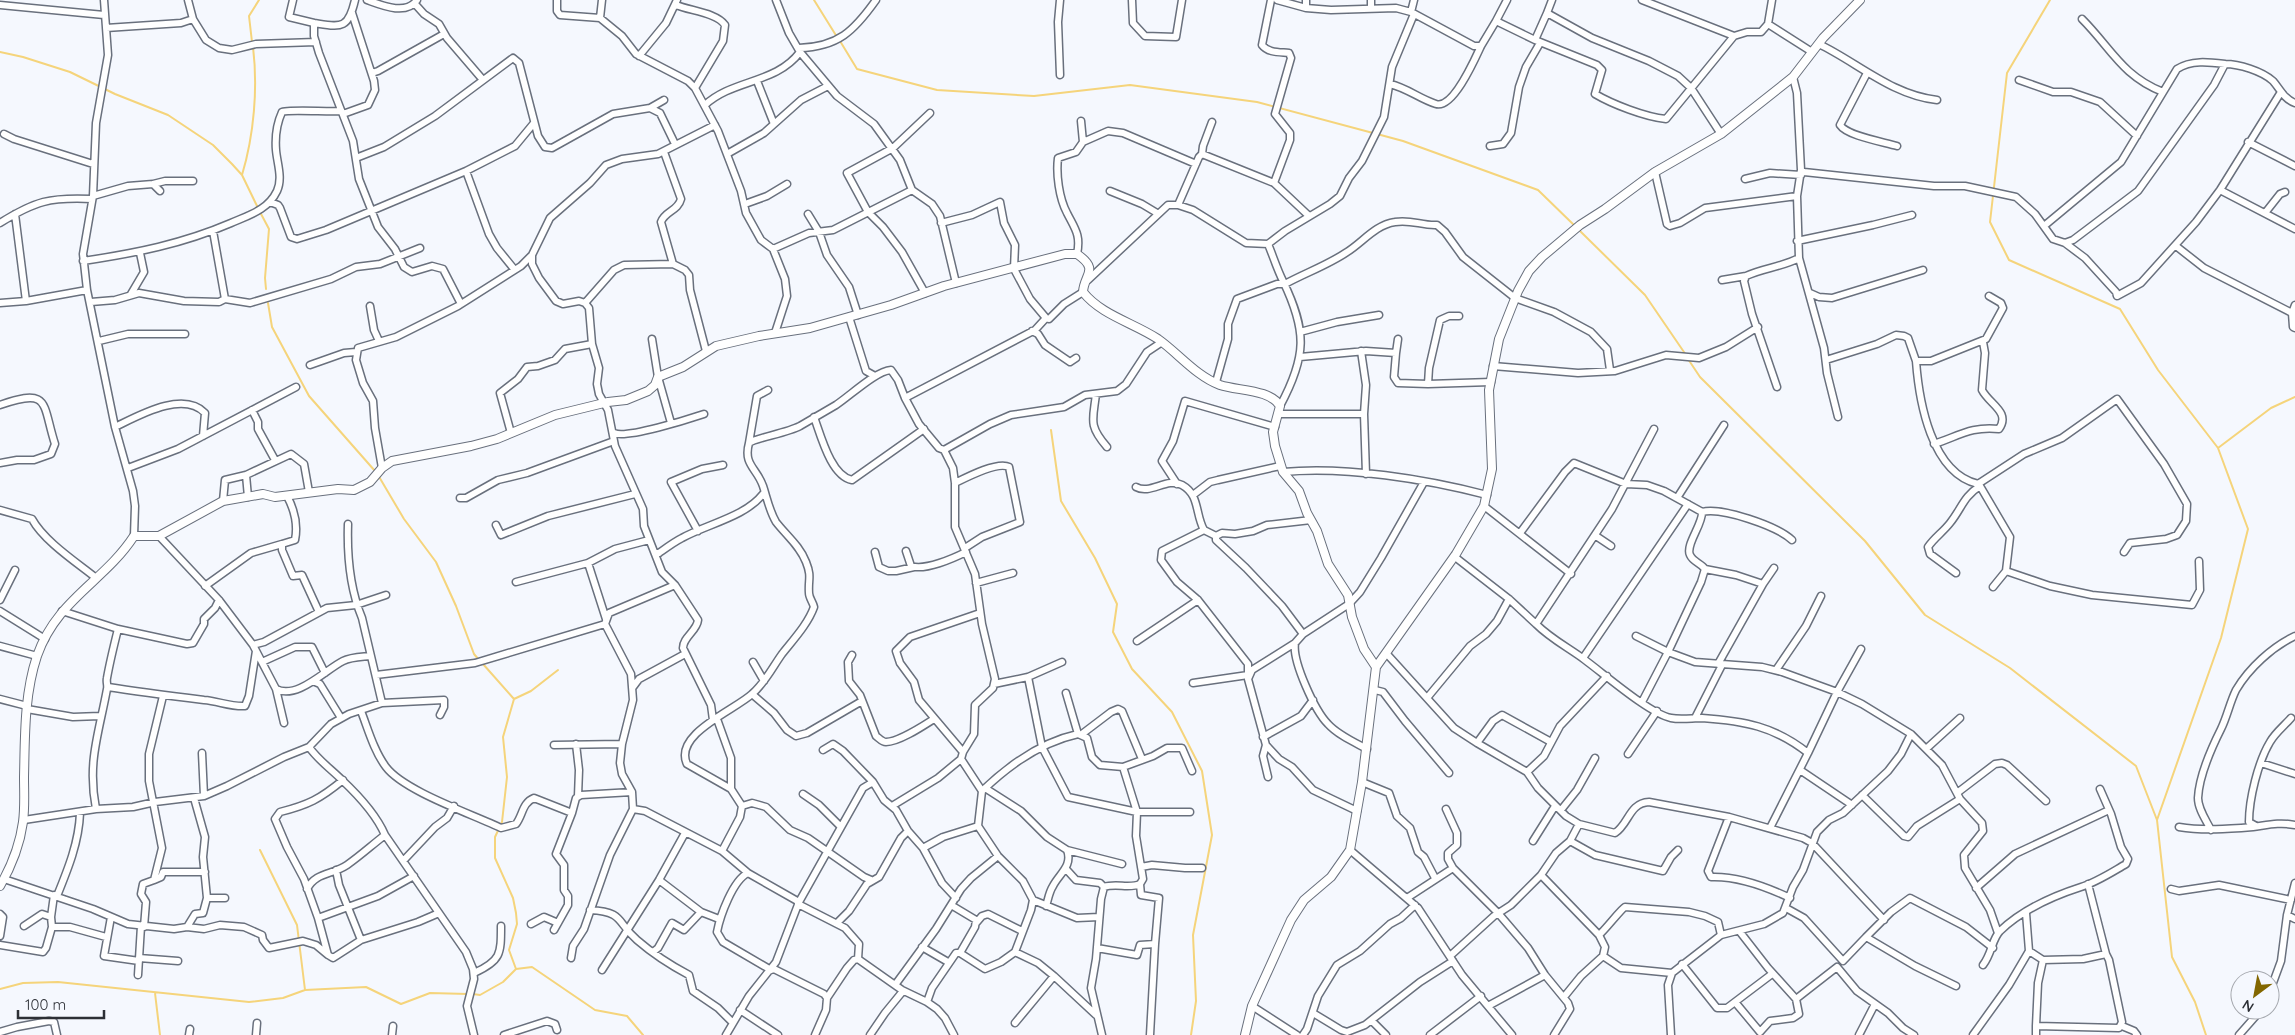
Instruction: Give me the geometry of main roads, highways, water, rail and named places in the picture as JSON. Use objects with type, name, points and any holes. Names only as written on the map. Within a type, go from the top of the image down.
[{"type":"waterway","points":[[252,42],[249,16],[259,0]]},
{"type":"waterway","points":[[814,0],[837,37]]},
{"type":"waterway","points":[[2050,0],[2007,73],[1990,222],[2009,260],[2120,309],[2158,370],[2218,448],[2248,529],[2221,638],[2157,820]]},
{"type":"waterway","points":[[840,41],[857,69],[937,90],[1034,96],[1130,85],[1257,102],[1373,133]]},
{"type":"waterway","points":[[242,175],[254,111],[253,47]]},
{"type":"waterway","points":[[0,52],[23,57],[70,72],[115,94],[168,115],[213,145],[232,164],[242,175],[258,208]]},
{"type":"waterway","points":[[1377,134],[1403,141],[1538,190],[1576,227]]},
{"type":"waterway","points":[[260,212],[269,229],[265,278],[266,289]]},
{"type":"waterway","points":[[1579,230],[1645,295],[1686,355]]},
{"type":"waterway","points":[[268,303],[272,327],[309,396],[375,471]]},
{"type":"waterway","points":[[1688,359],[1700,377],[1865,541],[1925,615],[2010,668],[2136,766],[2157,820],[2172,957],[2195,1002],[2206,1035]]},
{"type":"waterway","points":[[2218,448],[2271,408],[2295,397]]},
{"type":"waterway","points":[[1051,430],[1061,501],[1095,558],[1117,604],[1113,632],[1132,669],[1172,712],[1202,771],[1212,835],[1193,935],[1196,1001],[1191,1035]]},
{"type":"waterway","points":[[378,475],[404,519],[436,562],[456,606],[474,654],[479,660]]},
{"type":"waterway","points":[[483,664],[514,699]]},
{"type":"waterway","points":[[516,969],[509,950],[517,924],[516,913],[513,898],[495,858],[495,837],[502,822],[507,777],[503,737],[514,699],[531,691],[558,670]]},
{"type":"waterway","points":[[260,850],[297,925],[305,990]]},
{"type":"waterway","points":[[473,994],[480,995],[503,982],[516,969],[532,967],[595,1010],[627,1016],[643,1035]]},
{"type":"waterway","points":[[0,989],[23,983],[58,982],[249,1002],[283,998],[305,990],[366,987],[401,1004],[430,993],[468,994]]},
{"type":"waterway","points":[[155,993],[160,1035]]}]
